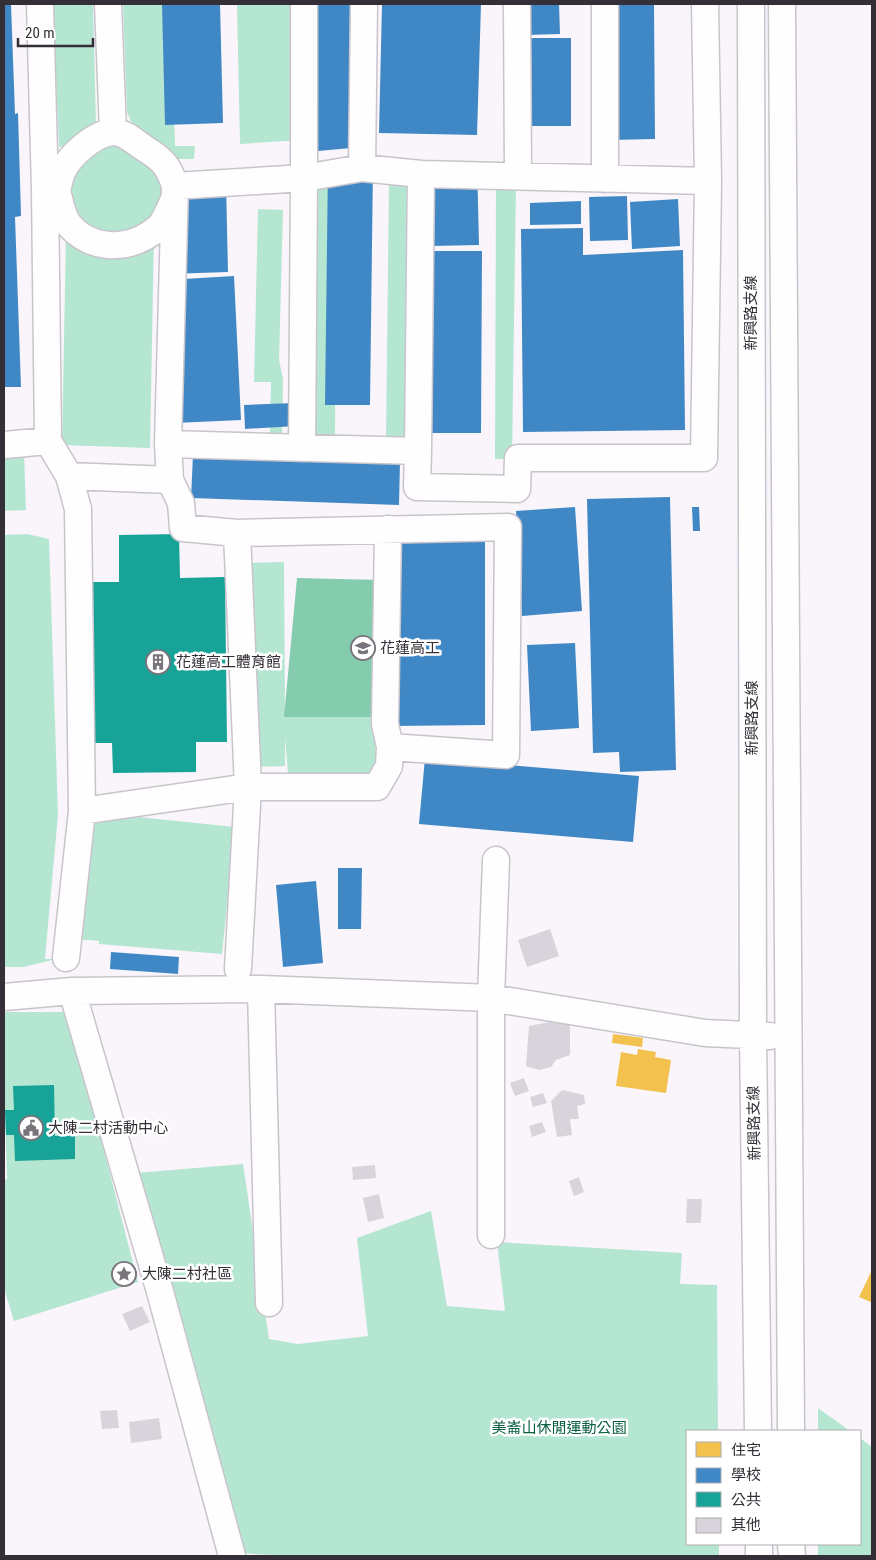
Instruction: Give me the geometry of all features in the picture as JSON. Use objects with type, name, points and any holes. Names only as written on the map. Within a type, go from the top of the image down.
[{"type":"street","points":[[40,4],[51,190],[48,441],[69,476],[78,509],[82,811],[66,958]]},
{"type":"street","points":[[108,4],[113,132]]},
{"type":"street","points":[[302,448],[304,4]]},
{"type":"street","points":[[362,168],[364,4]]},
{"type":"street","points":[[517,4],[518,176]]},
{"type":"street","points":[[605,4],[605,179]]},
{"type":"street","points":[[421,174],[418,486],[517,489],[518,458],[704,458],[708,181],[705,4]]},
{"type":"street","name":"新興路支線","points":[[751,4],[753,1036],[758,1430]]},
{"type":"street","points":[[782,4],[791,1430]]},
{"type":"street","points":[[51,190],[76,152],[93,140],[113,132],[126,136],[167,165],[175,191],[168,444],[170,480],[181,503],[183,528],[237,533],[508,527],[506,754],[390,747]]},
{"type":"street","points":[[175,191],[304,178],[362,168],[421,174],[708,181]]},
{"type":"street","points":[[51,190],[70,225],[81,235],[104,246],[126,244],[152,232],[161,224],[175,191]]},
{"type":"street","points":[[4,445],[48,441]]},
{"type":"street","points":[[168,444],[418,451]]},
{"type":"street","points":[[69,476],[170,480]]},
{"type":"street","points":[[82,811],[248,787],[377,787],[389,766],[390,747],[385,724],[388,529]]},
{"type":"street","points":[[237,533],[248,787],[238,969]]},
{"type":"street","points":[[492,1235],[491,998],[496,860]]},
{"type":"street","points":[[4,996],[72,991],[261,989],[491,998],[704,1033],[753,1036],[789,1035]]},
{"type":"street","points":[[261,989],[269,1303]]},
{"type":"street","points":[[72,991],[158,1288],[232,1556]]},
{"type":"green space","points":[[53,4],[93,4],[96,128],[73,146],[59,147]]},
{"type":"green space","points":[[123,4],[171,4],[175,146],[195,146],[194,159],[173,159],[137,134],[127,112]]},
{"type":"green space","points":[[237,4],[303,4],[303,140],[240,144]]},
{"type":"green space","points":[[103,144],[133,146],[161,180],[162,195],[158,210],[135,234],[88,231],[68,206],[69,172]]},
{"type":"green space","points":[[336,175],[335,439],[302,441],[304,178]]},
{"type":"green space","points":[[389,182],[413,182],[410,439],[386,439]]},
{"type":"green space","points":[[496,182],[516,183],[512,459],[495,459]]},
{"type":"green space","points":[[258,209],[283,210],[279,360],[283,379],[282,434],[270,434],[271,382],[254,382]]},
{"type":"green space","points":[[154,235],[150,448],[62,445],[66,236]]},
{"type":"green space","points":[[24,453],[26,510],[4,511],[4,454]]},
{"type":"green space","points":[[27,534],[49,539],[58,814],[45,959],[57,959],[23,967],[4,967],[4,535]]},
{"type":"green space","points":[[284,562],[285,716],[373,717],[377,775],[288,774],[285,737],[285,766],[250,767],[249,563]]},
{"type":"green space","points":[[90,812],[235,827],[222,954],[99,944],[99,941],[77,939]]},
{"type":"green space","points":[[4,1012],[68,1012],[138,1282],[14,1321],[4,1288],[4,1180],[7,1179]]},
{"type":"green space","name":"美崙山休閒運動公園","points":[[243,1164],[269,1339],[298,1344],[368,1336],[357,1238],[431,1211],[447,1306],[505,1311],[497,1242],[682,1253],[680,1284],[717,1285],[718,1430],[686,1430],[686,1545],[719,1545],[719,1556],[286,1556],[240,1553],[136,1173]]},
{"type":"green space","points":[[818,1408],[849,1430],[818,1430]]},
{"type":"green space","points":[[861,1439],[872,1447],[872,1556],[818,1556],[818,1545],[861,1545]]},
{"type":"shaded area","points":[[297,578],[382,580],[373,717],[284,717]]},
{"type":"building: 住宅","points":[[613,1034],[643,1038],[642,1047],[612,1043]]},
{"type":"building: 住宅","points":[[638,1049],[656,1052],[655,1057],[671,1060],[666,1093],[616,1086],[621,1052],[637,1055]]},
{"type":"building: 住宅","points":[[872,1270],[872,1300],[871,1302],[859,1297]]},
{"type":"building: 學校","points":[[4,4],[11,4],[15,114],[18,113],[21,216],[15,217],[21,387],[4,387]]},
{"type":"building: 學校","points":[[162,4],[220,4],[223,123],[165,125]]},
{"type":"building: 學校","points":[[296,4],[352,4],[362,147],[307,152]]},
{"type":"building: 學校","points":[[382,4],[481,4],[477,135],[379,133]]},
{"type":"building: 學校","points":[[526,4],[559,4],[560,34],[526,35]]},
{"type":"building: 學校","points":[[610,4],[654,4],[655,139],[610,140]]},
{"type":"building: 學校","points":[[531,38],[571,38],[571,126],[531,126]]},
{"type":"building: 學校","points":[[477,161],[479,245],[432,246],[430,162]]},
{"type":"building: 學校","points":[[328,165],[373,165],[370,405],[325,405]]},
{"type":"building: 學校","points":[[226,183],[228,272],[169,274],[167,184]]},
{"type":"building: 學校","points":[[627,196],[628,240],[590,241],[589,197]]},
{"type":"building: 學校","points":[[678,199],[680,246],[632,249],[630,202]]},
{"type":"building: 學校","points":[[581,201],[581,224],[530,225],[530,203]]},
{"type":"building: 學校","points":[[583,228],[583,255],[683,250],[685,430],[523,432],[521,229]]},
{"type":"building: 學校","points":[[433,251],[482,251],[481,433],[432,433]]},
{"type":"building: 學校","points":[[234,276],[241,420],[175,423],[167,280]]},
{"type":"building: 學校","points":[[295,403],[296,426],[245,429],[244,405]]},
{"type":"building: 學校","points":[[193,455],[400,461],[399,505],[191,498]]},
{"type":"building: 學校","points":[[670,497],[676,770],[620,772],[619,752],[593,753],[587,499]]},
{"type":"building: 學校","points":[[575,507],[582,611],[522,616],[516,511]]},
{"type":"building: 學校","points":[[692,507],[699,507],[700,531],[693,531]]},
{"type":"building: 學校","points":[[393,521],[485,521],[485,725],[393,726]]},
{"type":"building: 學校","points":[[575,643],[579,728],[531,731],[527,645]]},
{"type":"building: 學校","points":[[425,758],[639,776],[633,842],[419,824]]},
{"type":"building: 學校","points":[[338,868],[362,868],[361,929],[338,929]]},
{"type":"building: 學校","points":[[316,881],[323,963],[283,967],[276,885]]},
{"type":"building: 學校","points":[[111,952],[179,957],[178,974],[110,969]]},
{"type":"building: 公共","name":"花蓮高工體育館","points":[[179,534],[180,578],[225,577],[227,742],[196,742],[196,772],[113,773],[112,743],[90,743],[88,582],[119,582],[119,535]]},
{"type":"building: 公共","name":"大陳二村活動中心","points":[[54,1085],[55,1136],[75,1135],[75,1159],[15,1161],[14,1135],[6,1135],[5,1110],[14,1110],[13,1086]]},
{"type":"building: 其他","points":[[550,929],[559,956],[527,967],[518,940]]},
{"type":"building: 其他","points":[[570,1018],[570,1055],[556,1060],[551,1067],[539,1070],[526,1066],[529,1026]]},
{"type":"building: 其他","points":[[524,1078],[529,1091],[515,1096],[510,1083]]},
{"type":"building: 其他","points":[[562,1090],[584,1095],[585,1104],[577,1106],[579,1119],[570,1119],[572,1135],[557,1137],[551,1101]]},
{"type":"building: 其他","points":[[543,1093],[547,1103],[533,1107],[530,1097]]},
{"type":"building: 其他","points":[[542,1122],[546,1132],[532,1137],[529,1126]]},
{"type":"building: 其他","points":[[375,1165],[376,1178],[353,1180],[352,1167]]},
{"type":"building: 其他","points":[[579,1177],[584,1192],[574,1196],[569,1181]]},
{"type":"building: 其他","points":[[379,1194],[384,1218],[368,1222],[363,1198]]},
{"type":"building: 其他","points":[[687,1199],[702,1199],[701,1223],[686,1223]]},
{"type":"building: 其他","points":[[142,1306],[150,1322],[130,1331],[122,1314]]},
{"type":"building: 其他","points":[[117,1410],[119,1428],[102,1429],[100,1411]]},
{"type":"building: 其他","points":[[159,1418],[162,1439],[131,1443],[129,1422]]},
{"type":"place","name":"花蓮高工","points":[[363,648]]},
{"type":"place","name":"花蓮高工體育館","points":[[158,662]]},
{"type":"place","name":"大陳二村活動中心","points":[[31,1128]]},
{"type":"place","name":"大陳二村社區","points":[[124,1274]]}]
